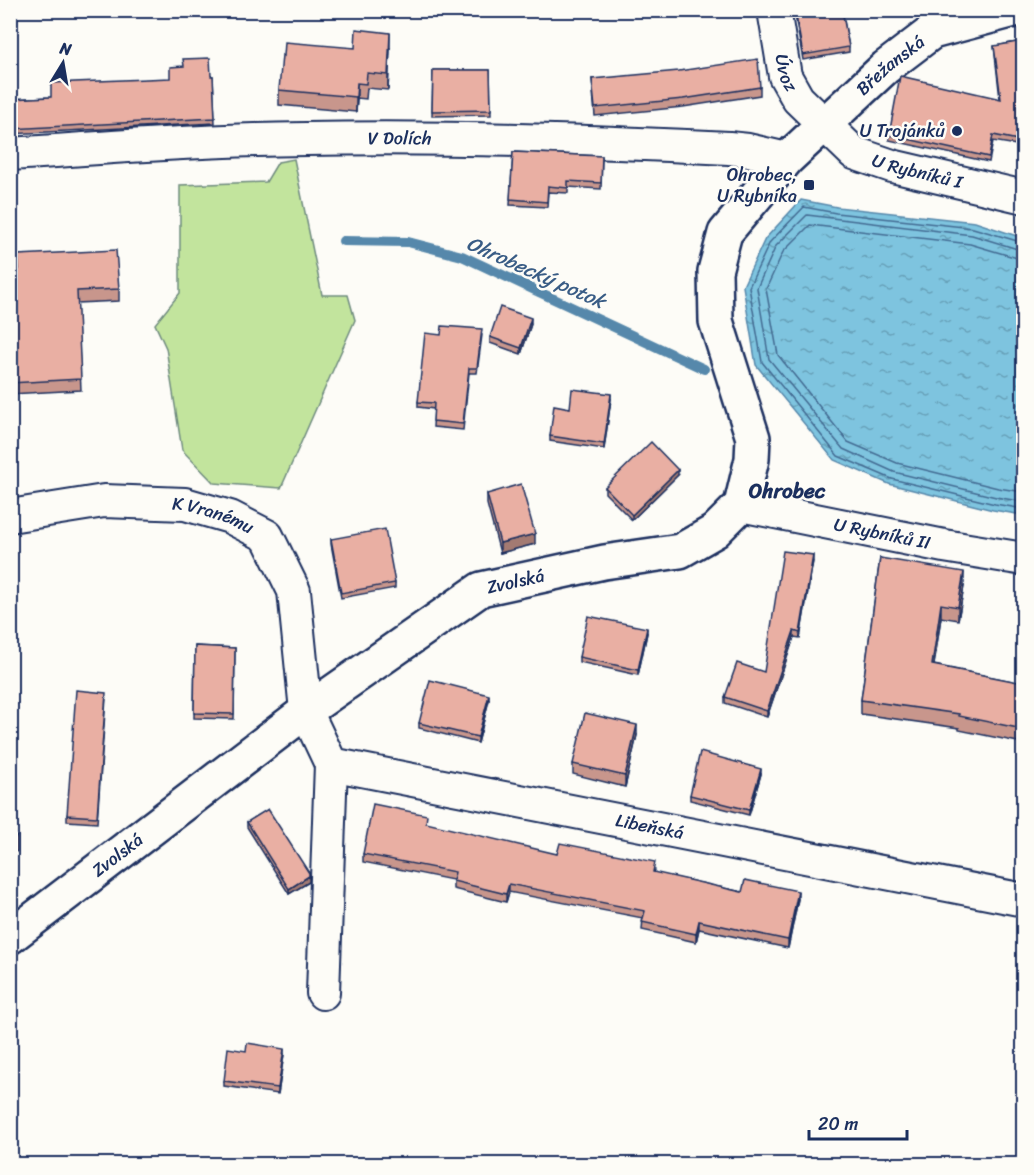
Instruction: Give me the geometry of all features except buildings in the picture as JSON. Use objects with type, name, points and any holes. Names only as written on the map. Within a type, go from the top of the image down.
[{"type":"street","name":"Úvoz","points":[[774,10],[785,76],[798,99],[823,124]]},
{"type":"street","name":"Břežanská","points":[[787,159],[886,67],[932,32],[1014,10]]},
{"type":"street","name":"U Rybníků I","points":[[823,124],[854,153],[892,166],[1023,197]]},
{"type":"street","name":"V Dolích","points":[[10,153],[306,138],[568,140],[729,148],[787,159]]},
{"type":"street","points":[[741,505],[752,459],[753,438],[716,321],[715,271],[725,233],[787,159]]},
{"type":"street","name":"K Vranému","points":[[10,516],[104,501],[185,504],[230,517],[267,536],[294,591],[306,711]]},
{"type":"street","name":"U Rybníků II","points":[[741,505],[944,546],[1023,559]]},
{"type":"street","name":"Zvolská","points":[[10,937],[306,711],[481,589],[604,562],[680,551],[715,531],[741,505]]},
{"type":"street","points":[[306,711],[331,764],[323,993]]},
{"type":"street","name":"Libeňská","points":[[331,764],[1023,900]]},
{"type":"green space","points":[[294,159],[322,295],[348,295],[355,320],[281,488],[214,483],[182,450],[166,348],[155,324],[180,293],[180,185],[266,182],[278,162]]},
{"type":"water","points":[[801,200],[837,207],[975,222],[1023,238],[1023,515],[993,510],[889,484],[834,460],[756,365],[743,286],[765,239]]},
{"type":"waterway","name":"Ohrobecký potok","points":[[343,241],[408,242],[462,256],[704,369]]},
{"type":"place","name":"U Trojánků","points":[[957,131]]},
{"type":"place","name":"Ohrobec, U Rybníka","points":[[809,185]]},
{"type":"district","name":"Ohrobec","points":[[787,491]]}]
